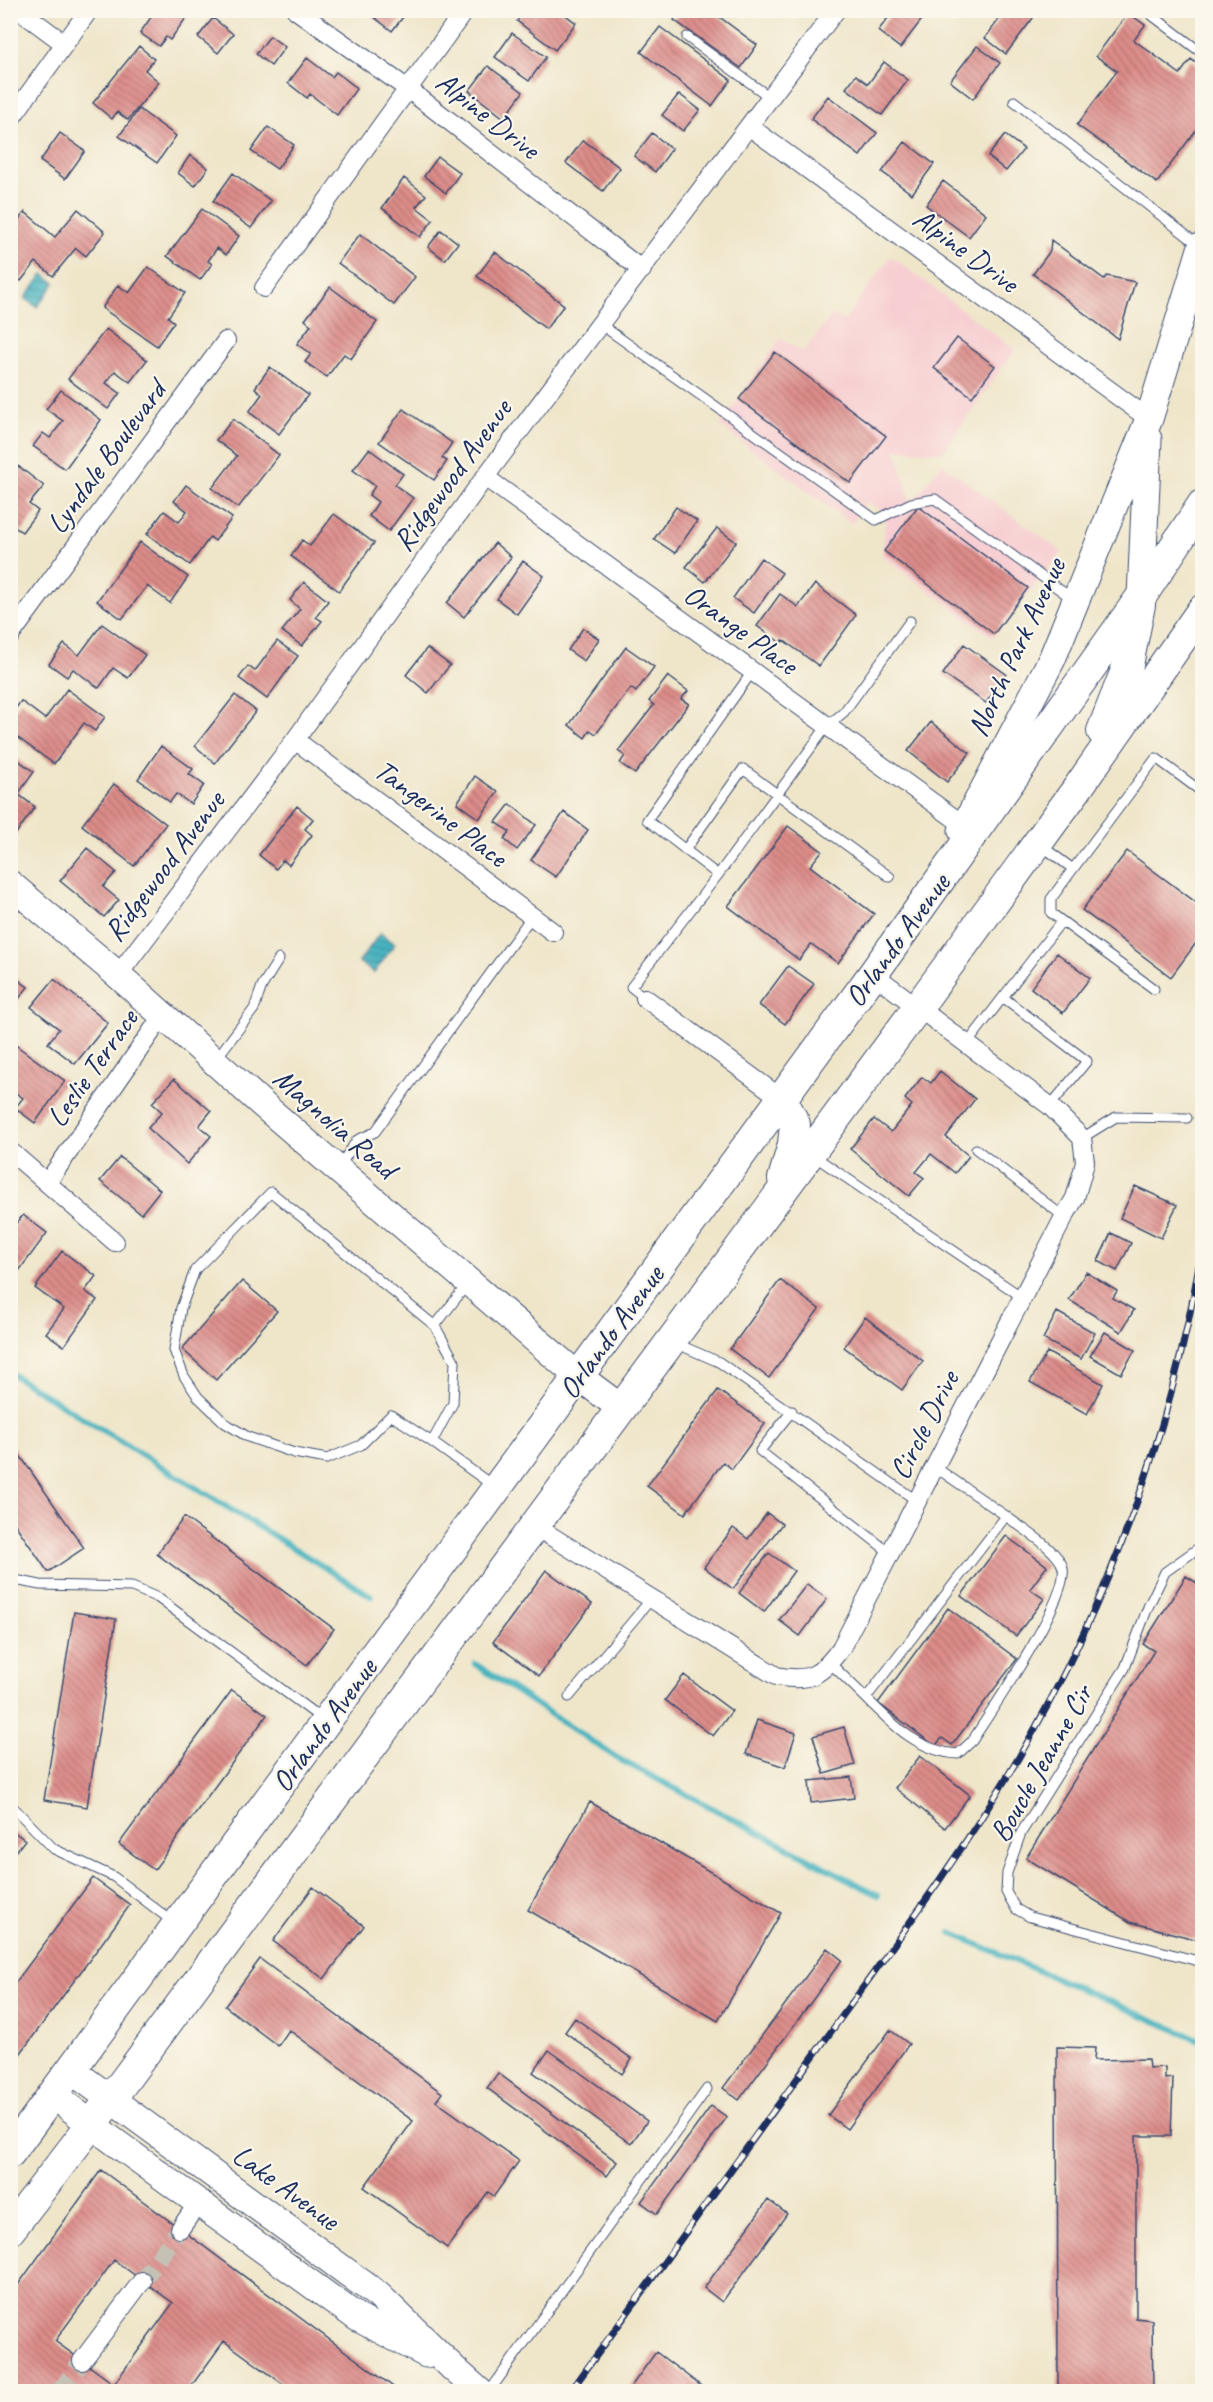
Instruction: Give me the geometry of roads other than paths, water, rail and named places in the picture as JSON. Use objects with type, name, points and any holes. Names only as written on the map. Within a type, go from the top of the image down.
[{"type":"main road","name":"Orlando Avenue","points":[[10,2153],[873,974],[1141,597],[1203,505]]},
{"type":"main road","points":[[1077,789],[1128,665],[1141,597]]},
{"type":"main road","name":"Orlando Avenue","points":[[10,2230],[110,2100],[918,1007],[1077,789],[1203,610]]},
{"type":"main road","points":[[779,1193],[793,1144],[795,1124],[782,1099]]},
{"type":"street","points":[[19,10],[65,44]]},
{"type":"street","points":[[10,120],[89,10]]},
{"type":"street","name":"Alpine Drive","points":[[296,10],[408,89],[642,270]]},
{"type":"street","points":[[264,288],[465,10]]},
{"type":"street","name":"Ridgewood Avenue","points":[[118,975],[295,740],[485,477],[836,10]]},
{"type":"street","name":"Alpine Drive","points":[[750,127],[1149,419]]},
{"type":"street","name":"North Park Avenue","points":[[929,896],[1052,659],[1149,419],[1202,247]]},
{"type":"street","name":"Lyndale Boulevard","points":[[10,636],[226,340]]},
{"type":"street","name":"North Park Avenue","points":[[1141,597],[1149,419]]},
{"type":"street","name":"Orange Place","points":[[485,477],[965,826]]},
{"type":"street","name":"Tangerine Place","points":[[295,740],[553,932]]},
{"type":"street","name":"Magnolia Road","points":[[10,884],[118,975],[578,1376],[621,1408]]},
{"type":"street","points":[[873,974],[1050,1106],[1082,1138]]},
{"type":"street","points":[[645,998],[782,1099]]},
{"type":"street","name":"Leslie Terrace","points":[[47,1183],[163,1015]]},
{"type":"street","name":"Circle Drive","points":[[533,1525],[776,1676],[795,1680],[816,1674],[830,1663],[841,1647],[1075,1198],[1085,1162],[1082,1138]]},
{"type":"street","points":[[10,1151],[115,1242]]},
{"type":"street","name":"Lake Avenue","points":[[71,2070],[378,2295],[480,2391]]},
{"type":"street","name":"Lake Avenue","points":[[53,2095],[358,2318],[453,2368]]},
{"type":"street","points":[[180,2229],[198,2203]]},
{"type":"street","points":[[82,2361],[142,2281]]},
{"type":"lane","points":[[1145,10],[1203,53]]},
{"type":"lane","points":[[687,37],[771,98]]},
{"type":"lane","points":[[1014,101],[1202,247]]},
{"type":"lane","points":[[600,324],[876,520],[910,503],[934,499],[1075,600]]},
{"type":"lane","points":[[645,998],[631,987],[718,875],[827,726],[844,712],[910,621]]},
{"type":"lane","points":[[718,875],[647,820],[752,672]]},
{"type":"lane","points":[[1154,989],[1061,922],[1051,913],[1051,899],[1156,758],[1203,792]]},
{"type":"lane","points":[[685,850],[743,769],[890,877]]},
{"type":"lane","points":[[1037,843],[1073,869]]},
{"type":"lane","points":[[338,1169],[357,1140],[375,1132],[532,916]]},
{"type":"lane","points":[[967,1044],[1061,922]]},
{"type":"lane","points":[[214,1061],[254,1009],[262,986],[279,959]]},
{"type":"lane","points":[[1004,998],[1087,1061],[1050,1106]]},
{"type":"lane","points":[[1082,1138],[1116,1117],[1186,1118]]},
{"type":"lane","points":[[976,1149],[1064,1217]]},
{"type":"lane","points":[[810,1152],[1022,1297]]},
{"type":"lane","points":[[432,1442],[453,1403],[455,1362],[435,1326],[271,1192],[195,1270],[181,1308],[174,1350],[184,1376],[198,1397],[225,1423],[248,1437],[294,1453],[327,1459],[360,1445],[391,1416],[497,1488]]},
{"type":"lane","points":[[435,1326],[469,1281]]},
{"type":"lane","points":[[670,1341],[719,1362],[792,1411],[917,1501]]},
{"type":"lane","points":[[792,1411],[760,1451],[890,1553]]},
{"type":"lane","points":[[830,1663],[889,1721],[921,1745],[941,1753],[958,1754],[972,1741],[1041,1633],[1059,1589],[1063,1569],[1056,1554],[935,1467]]},
{"type":"lane","points":[[866,1698],[1006,1516]]},
{"type":"lane","name":"Boucle Jeanne Cir","points":[[1203,1548],[1200,1547],[1165,1572],[1148,1607],[1125,1668],[1021,1833],[1007,1873],[1006,1892],[1016,1909],[1030,1917],[1203,1962]]},
{"type":"lane","points":[[10,1579],[40,1585],[132,1587],[158,1598],[327,1722]]},
{"type":"lane","points":[[569,1697],[652,1598]]},
{"type":"lane","points":[[10,1804],[54,1849],[114,1877],[177,1925]]},
{"type":"lane","points":[[489,2391],[707,2089]]},
{"type":"water","points":[[43,274],[55,283],[37,307],[25,298]]},
{"type":"water","points":[[380,933],[395,944],[374,973],[359,962]]},
{"type":"waterway","points":[[10,1373],[371,1596]]},
{"type":"waterway","points":[[475,1664],[617,1758],[878,1895]]},
{"type":"waterway","points":[[951,1933],[1202,2041]]},
{"type":"tunnel","points":[[142,2281],[180,2229]]},
{"type":"tunnel","points":[[60,2392],[82,2361]]},
{"type":"railway","points":[[570,2392],[919,1910],[1019,1757],[1082,1636],[1110,1574],[1134,1510],[1156,1445],[1174,1380],[1190,1314],[1202,1247]]}]
